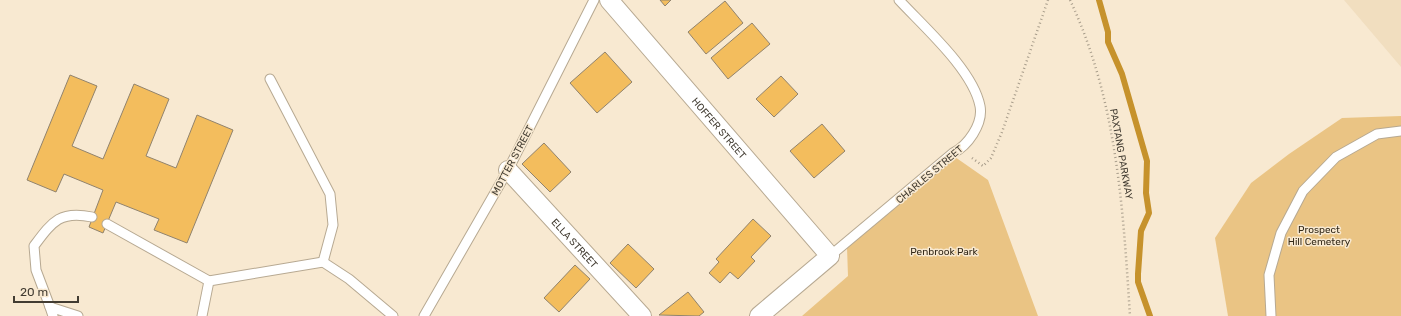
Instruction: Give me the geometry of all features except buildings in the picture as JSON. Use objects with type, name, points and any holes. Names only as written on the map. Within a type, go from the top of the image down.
[{"type":"street","name":"HOFFER STREET","points":[[609,0],[830,256]]},
{"type":"street","name":"ELLA STREET","points":[[508,170],[642,316]]},
{"type":"street","points":[[759,316],[830,256]]},
{"type":"lane","name":"MOTTER STREET","points":[[424,316],[508,170],[594,0]]},
{"type":"lane","name":"CHARLES STREET","points":[[830,256],[953,153],[960,150],[979,124],[980,106],[972,82],[954,59],[899,0]]},
{"type":"lane","points":[[270,79],[330,194],[333,225],[323,262]]},
{"type":"lane","points":[[1271,316],[1269,275],[1281,233],[1303,191],[1336,157],[1377,134],[1401,131]]},
{"type":"lane","points":[[78,316],[52,312],[36,270],[34,246],[48,227],[66,215],[79,214],[92,217]]},
{"type":"lane","points":[[107,224],[209,281],[323,262],[349,278],[393,316]]},
{"type":"lane","points":[[202,316],[209,281]]},
{"type":"path","points":[[960,150],[983,166],[991,158],[1002,132],[1048,0]]},
{"type":"path","name":"PAXTANG PARKWAY","points":[[1070,0],[1091,53],[1106,109],[1118,166],[1123,209],[1130,316]]},
{"type":"shaded area","points":[[1344,0],[1401,0],[1401,67]]},
{"type":"green space","name":"Prospect Hill Cemetery","points":[[1401,116],[1401,316],[1228,316],[1215,238],[1251,183],[1289,154],[1342,118]]},
{"type":"green space","name":"Penbrook Park","points":[[955,157],[988,180],[1038,316],[802,316],[848,276],[847,247]]},
{"type":"waterway","points":[[1099,0],[1108,32],[1108,42],[1122,74],[1147,161],[1146,193],[1149,213],[1141,231],[1138,282],[1150,316]]}]
